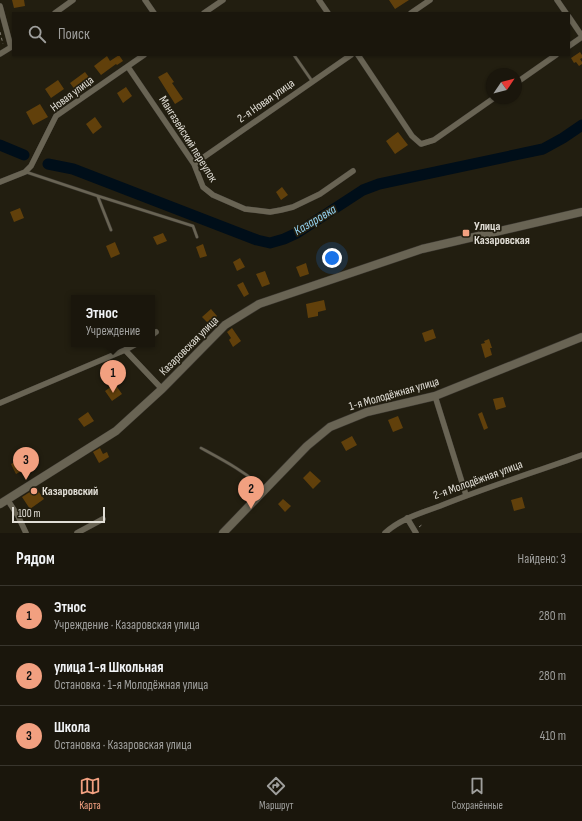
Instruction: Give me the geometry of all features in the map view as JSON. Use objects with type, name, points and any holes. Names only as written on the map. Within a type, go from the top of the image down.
[{"type":"street","points":[[56,12],[74,0]]},
{"type":"street","points":[[145,0],[153,12]]},
{"type":"street","points":[[205,12],[223,0]]},
{"type":"street","points":[[319,0],[327,12]]},
{"type":"street","points":[[412,12],[430,0]]},
{"type":"street","points":[[557,0],[565,12]]},
{"type":"street","points":[[0,6],[12,46],[0,54]]},
{"type":"street","points":[[570,18],[582,36],[570,45]]},
{"type":"street","name":"Новая улица","points":[[25,172],[31,166],[56,116],[143,56]]},
{"type":"street","name":"2-я Новая улица","points":[[194,164],[350,56]]},
{"type":"street","points":[[359,56],[412,136],[421,144],[434,140],[486,104]]},
{"type":"street","points":[[522,79],[555,56]]},
{"type":"street","name":"Мангазейский переулок","points":[[128,67],[194,164],[204,187],[213,195],[245,209],[270,212],[293,207],[320,194],[352,171]]},
{"type":"street","points":[[0,182],[25,172]]},
{"type":"street","name":"Казаровская улица","points":[[3,502],[116,431],[162,389],[225,325],[259,304],[422,249],[582,212]]},
{"type":"street","name":"1-я Молодёжная улица","points":[[223,533],[307,446],[330,427],[367,412],[435,396],[582,337]]},
{"type":"street","points":[[0,403],[130,347]]},
{"type":"street","points":[[125,350],[162,389]]},
{"type":"street","points":[[435,396],[466,496]]},
{"type":"street","name":"2-я Молодёжная улица","points":[[385,533],[407,518],[582,455]]},
{"type":"street","points":[[3,502],[18,516],[26,533]]},
{"type":"street","points":[[407,518],[416,533]]},
{"type":"street","points":[[77,533],[103,519]]},
{"type":"lane","points":[[295,56],[312,82]]},
{"type":"lane","points":[[25,172],[193,226],[197,237]]},
{"type":"lane","points":[[98,196],[111,230]]},
{"type":"lane","points":[[201,448],[244,473],[264,490]]},
{"type":"path","points":[[0,32],[3,44]]},
{"type":"building","points":[[12,0],[24,0],[25,6],[14,8]]},
{"type":"building","points":[[389,0],[409,0],[395,9]]},
{"type":"building","points":[[580,52],[582,55],[582,58],[580,59],[582,64],[579,66],[576,62],[574,63],[571,58]]},
{"type":"building","points":[[107,56],[110,61],[120,56],[123,61],[117,65],[116,64],[101,75],[94,66]]},
{"type":"building","points":[[85,72],[91,80],[76,91],[70,83]]},
{"type":"building","points":[[167,72],[174,82],[172,83],[183,99],[175,104],[158,77]]},
{"type":"building","points":[[58,80],[64,89],[51,98],[45,89]]},
{"type":"building","points":[[126,87],[132,96],[123,103],[117,93]]},
{"type":"building","points":[[40,104],[48,117],[33,125],[26,112]]},
{"type":"building","points":[[95,117],[102,127],[93,134],[86,124]]},
{"type":"building","points":[[398,132],[408,145],[395,154],[386,141]]},
{"type":"building","points":[[282,187],[288,195],[281,200],[276,192]]},
{"type":"building","points":[[20,208],[24,218],[14,222],[10,212]]},
{"type":"building","points":[[163,233],[167,241],[157,245],[153,237]]},
{"type":"building","points":[[115,242],[120,254],[111,258],[106,246]]},
{"type":"building","points":[[203,244],[207,256],[200,258],[196,247]]},
{"type":"building","points":[[240,258],[245,267],[237,271],[233,262]]},
{"type":"building","points":[[306,263],[309,274],[300,277],[296,267]]},
{"type":"building","points":[[265,271],[270,284],[262,287],[256,274]]},
{"type":"building","points":[[243,282],[249,294],[244,297],[237,285]]},
{"type":"building","points":[[324,300],[326,310],[318,312],[318,316],[308,318],[306,304]]},
{"type":"building","points":[[211,309],[217,316],[209,324],[202,317]]},
{"type":"building","points":[[232,328],[241,341],[233,347],[229,340],[231,338],[227,332]]},
{"type":"building","points":[[433,329],[436,338],[425,342],[422,333]]},
{"type":"building","points":[[489,339],[492,348],[490,348],[492,355],[485,358],[481,344],[485,343],[484,341]]},
{"type":"building","points":[[115,384],[122,394],[112,401],[105,391]]},
{"type":"building","points":[[503,397],[506,407],[496,410],[493,399]]},
{"type":"building","points":[[88,412],[94,421],[84,427],[78,419]]},
{"type":"building","points":[[482,412],[488,428],[484,430],[478,414]]},
{"type":"building","points":[[398,416],[403,428],[393,432],[388,420]]},
{"type":"building","points":[[352,436],[357,445],[346,451],[341,442]]},
{"type":"building","points":[[100,448],[103,454],[107,452],[109,457],[99,463],[93,452]]},
{"type":"building","points":[[22,458],[27,468],[16,474],[11,464]]},
{"type":"building","points":[[310,471],[321,481],[313,489],[303,478]]},
{"type":"building","points":[[36,488],[44,499],[30,509],[22,497]]},
{"type":"building","points":[[522,497],[525,508],[514,511],[511,500]]},
{"type":"building","points":[[283,499],[291,506],[285,512],[278,504]]},
{"type":"waterway","name":"Казаровка","points":[[48,164],[73,169],[257,240],[270,243],[297,233],[363,190],[379,184],[543,149],[582,125]]},
{"type":"waterway","name":"Казаровка","points":[[0,145],[24,155]]},
{"type":"place","name":"Улица Казаровская","points":[[466,233]]},
{"type":"place","name":"Этнос","points":[[113,393]]},
{"type":"place","name":"Школа","points":[[26,480]]},
{"type":"place","name":"Казаровский","points":[[34,491]]},
{"type":"place","name":"улица 1-я Школьная","points":[[251,509]]}]
